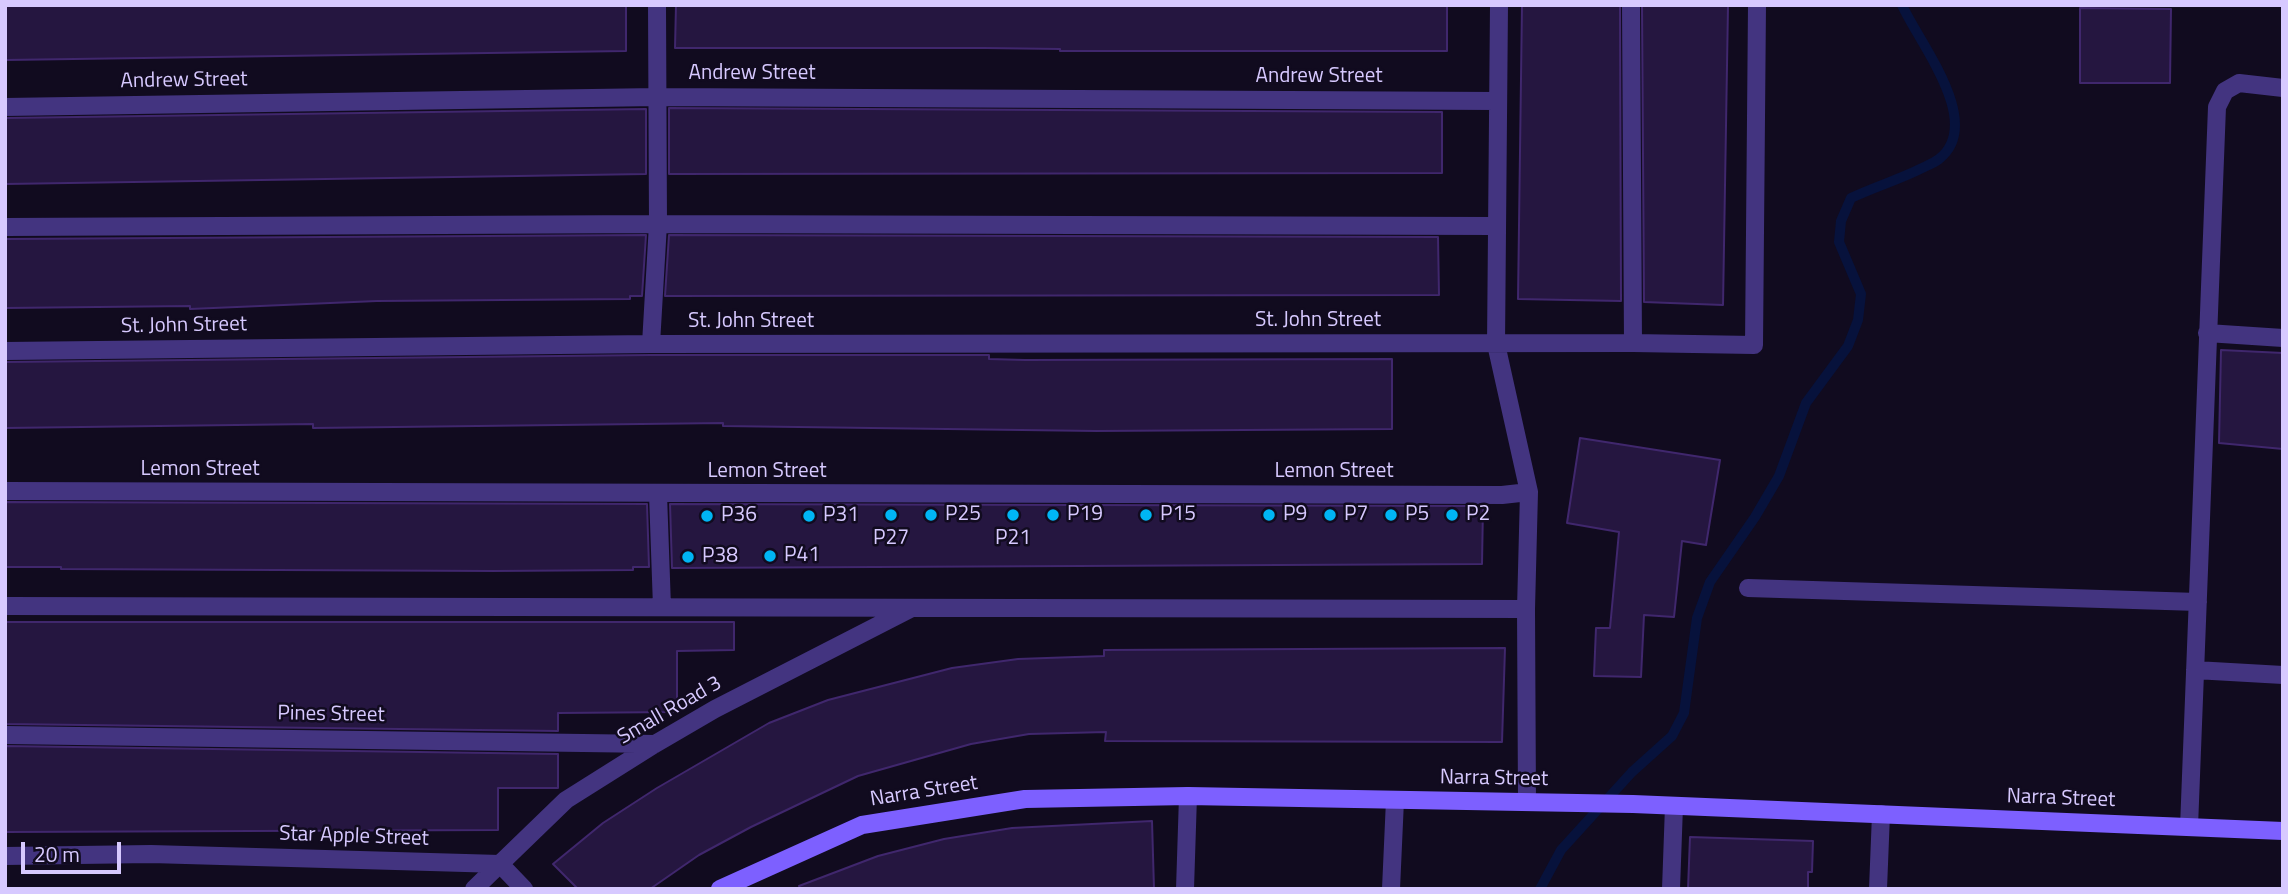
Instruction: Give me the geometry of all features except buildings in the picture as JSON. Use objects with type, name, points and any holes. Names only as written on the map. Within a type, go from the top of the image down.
[{"type":"street","points":[[651,344],[657,224],[657,5]]},
{"type":"street","points":[[1499,5],[1496,344],[1529,492],[1526,609],[1527,802]]},
{"type":"street","points":[[1631,5],[1633,343]]},
{"type":"street","name":"St. John Street","points":[[5,351],[651,344],[1754,345],[1757,5]]},
{"type":"street","points":[[2189,827],[2217,107],[2225,91],[2239,83],[2283,88]]},
{"type":"street","name":"Andrew Street","points":[[5,107],[657,97],[1498,101]]},
{"type":"street","points":[[5,227],[657,224],[1497,226]]},
{"type":"street","points":[[2207,333],[2283,338]]},
{"type":"street","name":"Lemon Street","points":[[5,491],[1502,495],[1529,492]]},
{"type":"street","points":[[658,494],[662,607]]},
{"type":"street","points":[[1748,588],[2198,602]]},
{"type":"street","points":[[5,606],[1526,609]]},
{"type":"street","name":"Small Road 3","points":[[474,889],[566,800],[715,709],[913,607]]},
{"type":"street","points":[[2195,670],[2283,675]]},
{"type":"street","name":"Pines Street","points":[[5,735],[655,744]]},
{"type":"street","points":[[1185,889],[1188,796]]},
{"type":"street","name":"Narra Street","points":[[719,889],[862,825],[1025,799],[1188,796],[1633,804],[2283,831]]},
{"type":"street","points":[[1391,889],[1395,800]]},
{"type":"street","points":[[1671,889],[1674,806]]},
{"type":"street","points":[[1878,889],[1881,814]]},
{"type":"street","name":"Star Apple Street","points":[[5,856],[151,854],[500,864]]},
{"type":"street","points":[[500,864],[524,889]]},
{"type":"waterway","points":[[1540,889],[1561,850],[1632,772],[1672,736],[1684,713],[1697,618],[1710,582],[1755,517],[1779,476],[1806,403],[1848,346],[1858,320],[1861,294],[1839,242],[1841,221],[1851,198],[1932,163],[1939,159],[1951,144],[1955,125],[1952,104],[1933,61],[1902,5]]},
{"type":"place","name":"P27","points":[[891,515]]},
{"type":"place","name":"P25","points":[[931,515]]},
{"type":"place","name":"P21","points":[[1013,515]]},
{"type":"place","name":"P19","points":[[1053,515]]},
{"type":"place","name":"P15","points":[[1146,515]]},
{"type":"place","name":"P9","points":[[1269,515]]},
{"type":"place","name":"P7","points":[[1330,515]]},
{"type":"place","name":"P5","points":[[1391,515]]},
{"type":"place","name":"P2","points":[[1452,515]]},
{"type":"place","name":"P36","points":[[707,516]]},
{"type":"place","name":"P31","points":[[809,516]]},
{"type":"place","name":"P41","points":[[770,556]]},
{"type":"place","name":"P38","points":[[688,557]]}]
